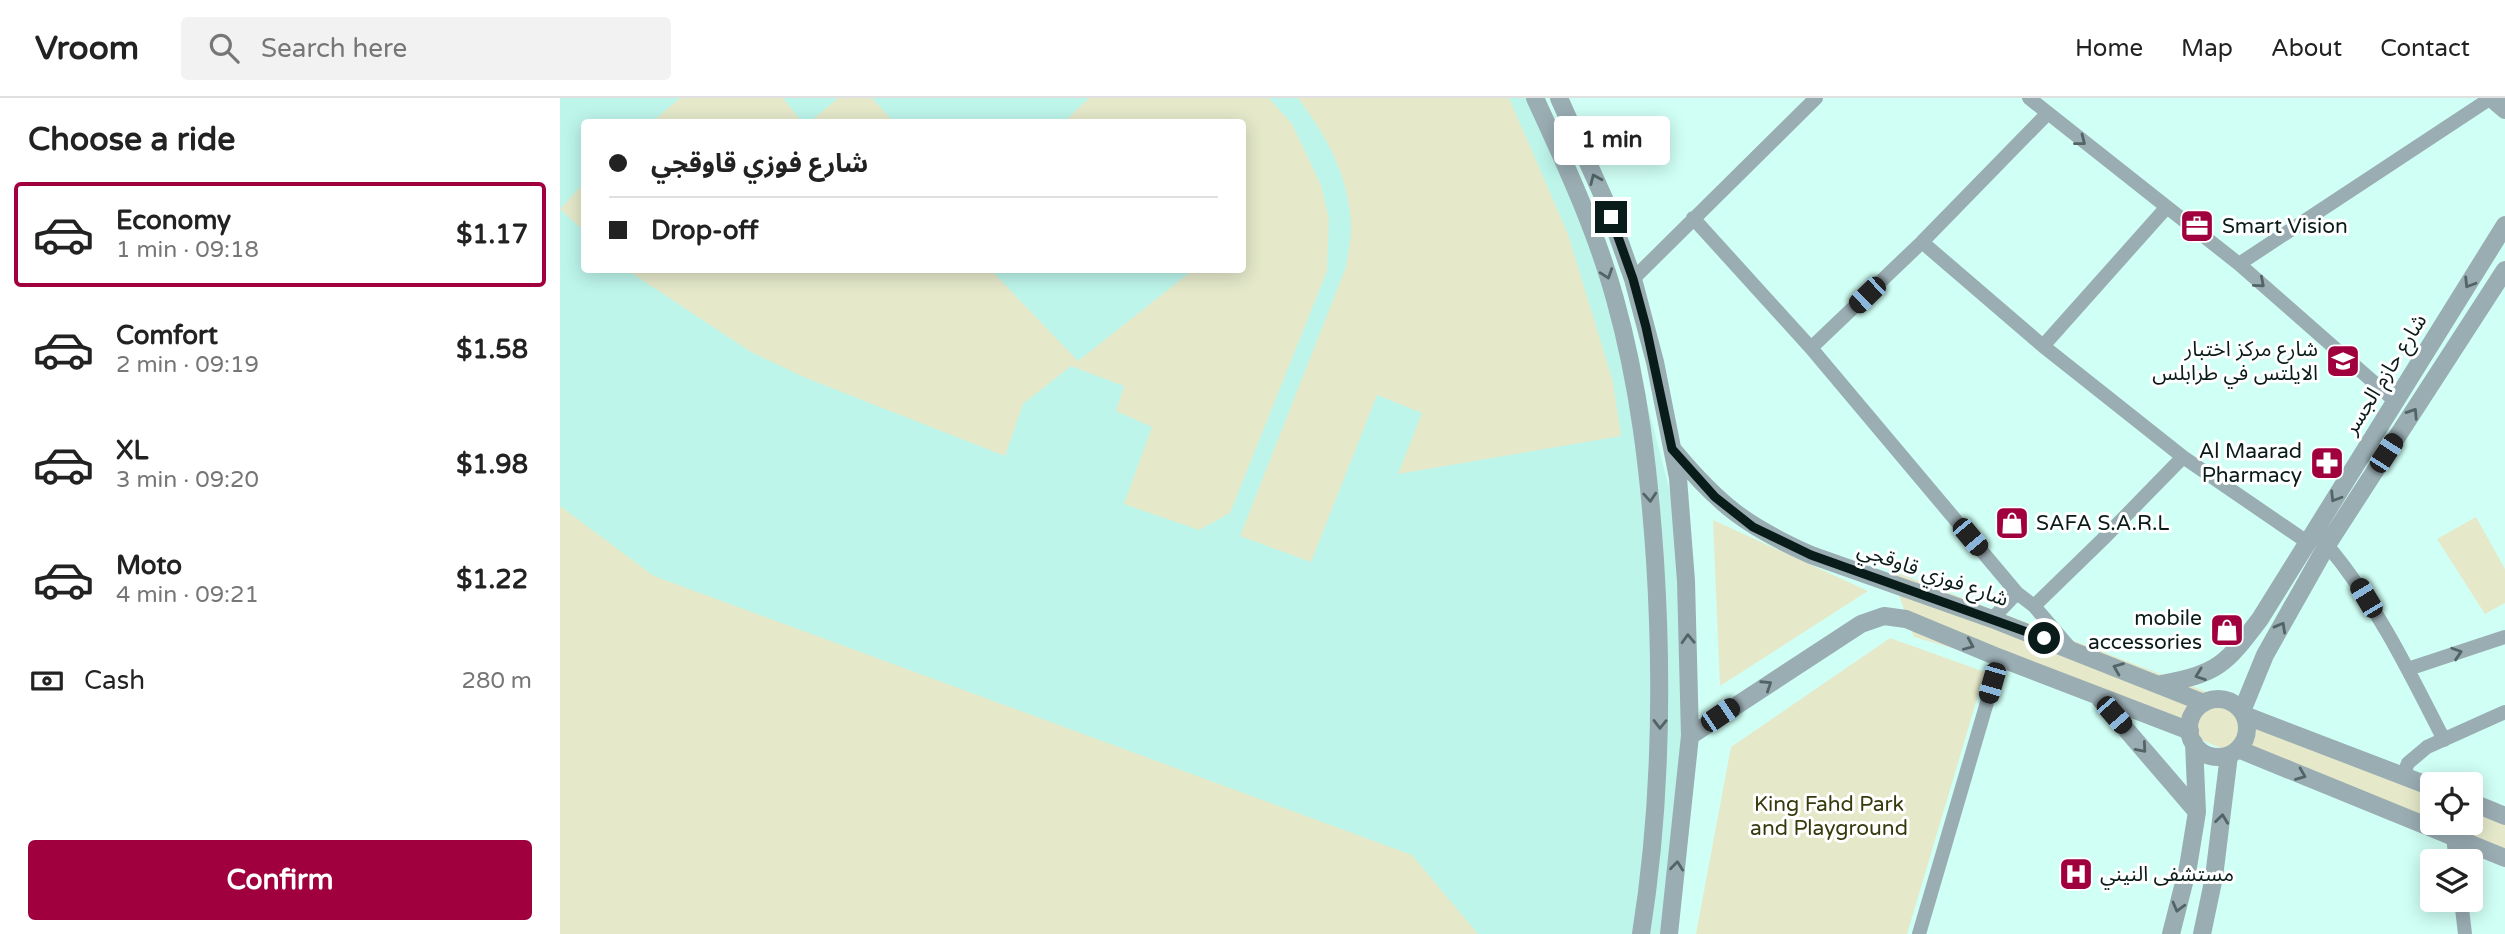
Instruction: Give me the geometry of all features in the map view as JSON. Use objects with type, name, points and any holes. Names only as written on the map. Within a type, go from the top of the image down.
[{"type":"street","points":[[1535,98],[1587,217],[1610,284],[1643,422],[1656,583],[1661,722],[1654,837],[1641,934]]},
{"type":"street","points":[[1559,98],[1606,203],[1633,279],[1655,362],[1680,500],[1686,581],[1690,736],[1669,934]]},
{"type":"street","points":[[1633,279],[1816,98]]},
{"type":"street","points":[[2029,98],[2238,264],[2395,401]]},
{"type":"street","points":[[2238,264],[2491,98],[2505,110]]},
{"type":"street","points":[[1811,348],[1922,242],[2047,114]]},
{"type":"street","points":[[2043,346],[2166,208]]},
{"type":"street","points":[[1693,218],[1811,348],[2017,593],[2034,606],[2070,648]]},
{"type":"street","name":"شارع حازم الجسر","points":[[2160,685],[2190,679],[2214,670],[2233,655],[2260,619],[2505,225]]},
{"type":"street","points":[[1922,242],[2043,346],[2183,457],[2307,542]]},
{"type":"street","name":"شارع حازم الجسر","points":[[2243,713],[2265,655],[2327,545],[2505,270]]},
{"type":"street","name":"شارع فوزي قاوقجي","points":[[1672,449],[1715,497],[1753,527],[1811,555],[2070,648],[2204,703]]},
{"type":"street","points":[[2034,606],[2183,457]]},
{"type":"street","points":[[2327,545],[2351,574],[2408,669],[2444,740]]},
{"type":"street","points":[[1896,616],[1893,601],[1899,591],[1905,588]]},
{"type":"street","points":[[1992,619],[2017,593]]},
{"type":"street","points":[[1690,736],[1861,624],[1872,619],[1896,616],[2098,696],[2192,737],[2206,754],[2213,757],[2234,752],[2505,858]]},
{"type":"street","points":[[2408,669],[2505,638]]},
{"type":"street","points":[[1919,934],[2000,658]]},
{"type":"street","points":[[2098,696],[2197,812]]},
{"type":"street","points":[[2171,934],[2188,867],[2197,812],[2191,720],[2196,710],[2204,703],[2220,699],[2229,701],[2243,713],[2420,782]]},
{"type":"street","points":[[2403,776],[2408,763],[2417,753],[2505,712]]},
{"type":"street","points":[[2202,934],[2234,752],[2247,733],[2243,713]]},
{"type":"street","points":[[2483,807],[2505,816]]},
{"type":"street","points":[[2452,836],[2454,849]]},
{"type":"street","points":[[2462,912],[2465,934]]},
{"type":"shaded area","points":[[560,98],[1539,98],[1645,395],[1670,492],[1686,581],[1692,669],[1670,934],[560,934]]},
{"type":"green space","points":[[680,98],[783,98],[800,119],[656,119]]},
{"type":"green space","points":[[838,98],[872,98],[891,119],[814,119]]},
{"type":"green space","points":[[1089,98],[1269,98],[1292,124],[1321,185],[1329,219],[1327,271],[1230,513],[1199,530],[1124,504],[1152,427],[1116,411],[1124,386],[1071,366],[1023,404],[1005,456],[806,378],[751,352],[632,273],[994,273],[1078,361],[1189,273],[1246,273],[1246,119],[1067,119]]},
{"type":"green space","points":[[1298,98],[1509,98],[1568,234],[1613,382],[1621,436],[1398,474],[1422,413],[1377,395],[1311,562],[1240,536],[1346,267],[1350,239],[1349,205],[1341,172],[1327,142]]},
{"type":"green space","points":[[581,186],[581,228],[560,209]]},
{"type":"green space","points":[[560,506],[654,576],[1412,855],[1478,934],[560,934]]},
{"type":"green space","points":[[2476,517],[2505,569],[2505,603],[2485,614],[2437,539]]},
{"type":"green space","points":[[1713,520],[1868,591],[1720,686]]},
{"type":"green space","points":[[1890,570],[2420,774],[2420,826],[2011,665],[1914,637]]},
{"type":"green space","name":"King Fahd Park and Playground","points":[[1890,638],[1985,672],[1907,934],[1696,934],[1731,747]]},
{"type":"green space","points":[[2483,799],[2505,807],[2505,860],[2483,849],[2442,835],[2483,835]]},
{"type":"place","name":"Smart Vision","points":[[2197,226]]},
{"type":"place","name":"شارع مركز اختبار الايلتس في طرابلس","points":[[2343,361]]},
{"type":"place","name":"Al Maarad Pharmacy","points":[[2327,463]]},
{"type":"place","name":"SAFA S.A.R.L","points":[[2012,523]]},
{"type":"place","name":"mobile accessories","points":[[2227,630]]},
{"type":"place","name":"مستشفى النيني","points":[[2076,874]]},
{"type":"route","points":[[1611,217],[1633,279],[1646,327],[1672,449],[1715,497],[1753,527],[1811,555],[2044,638]]}]
